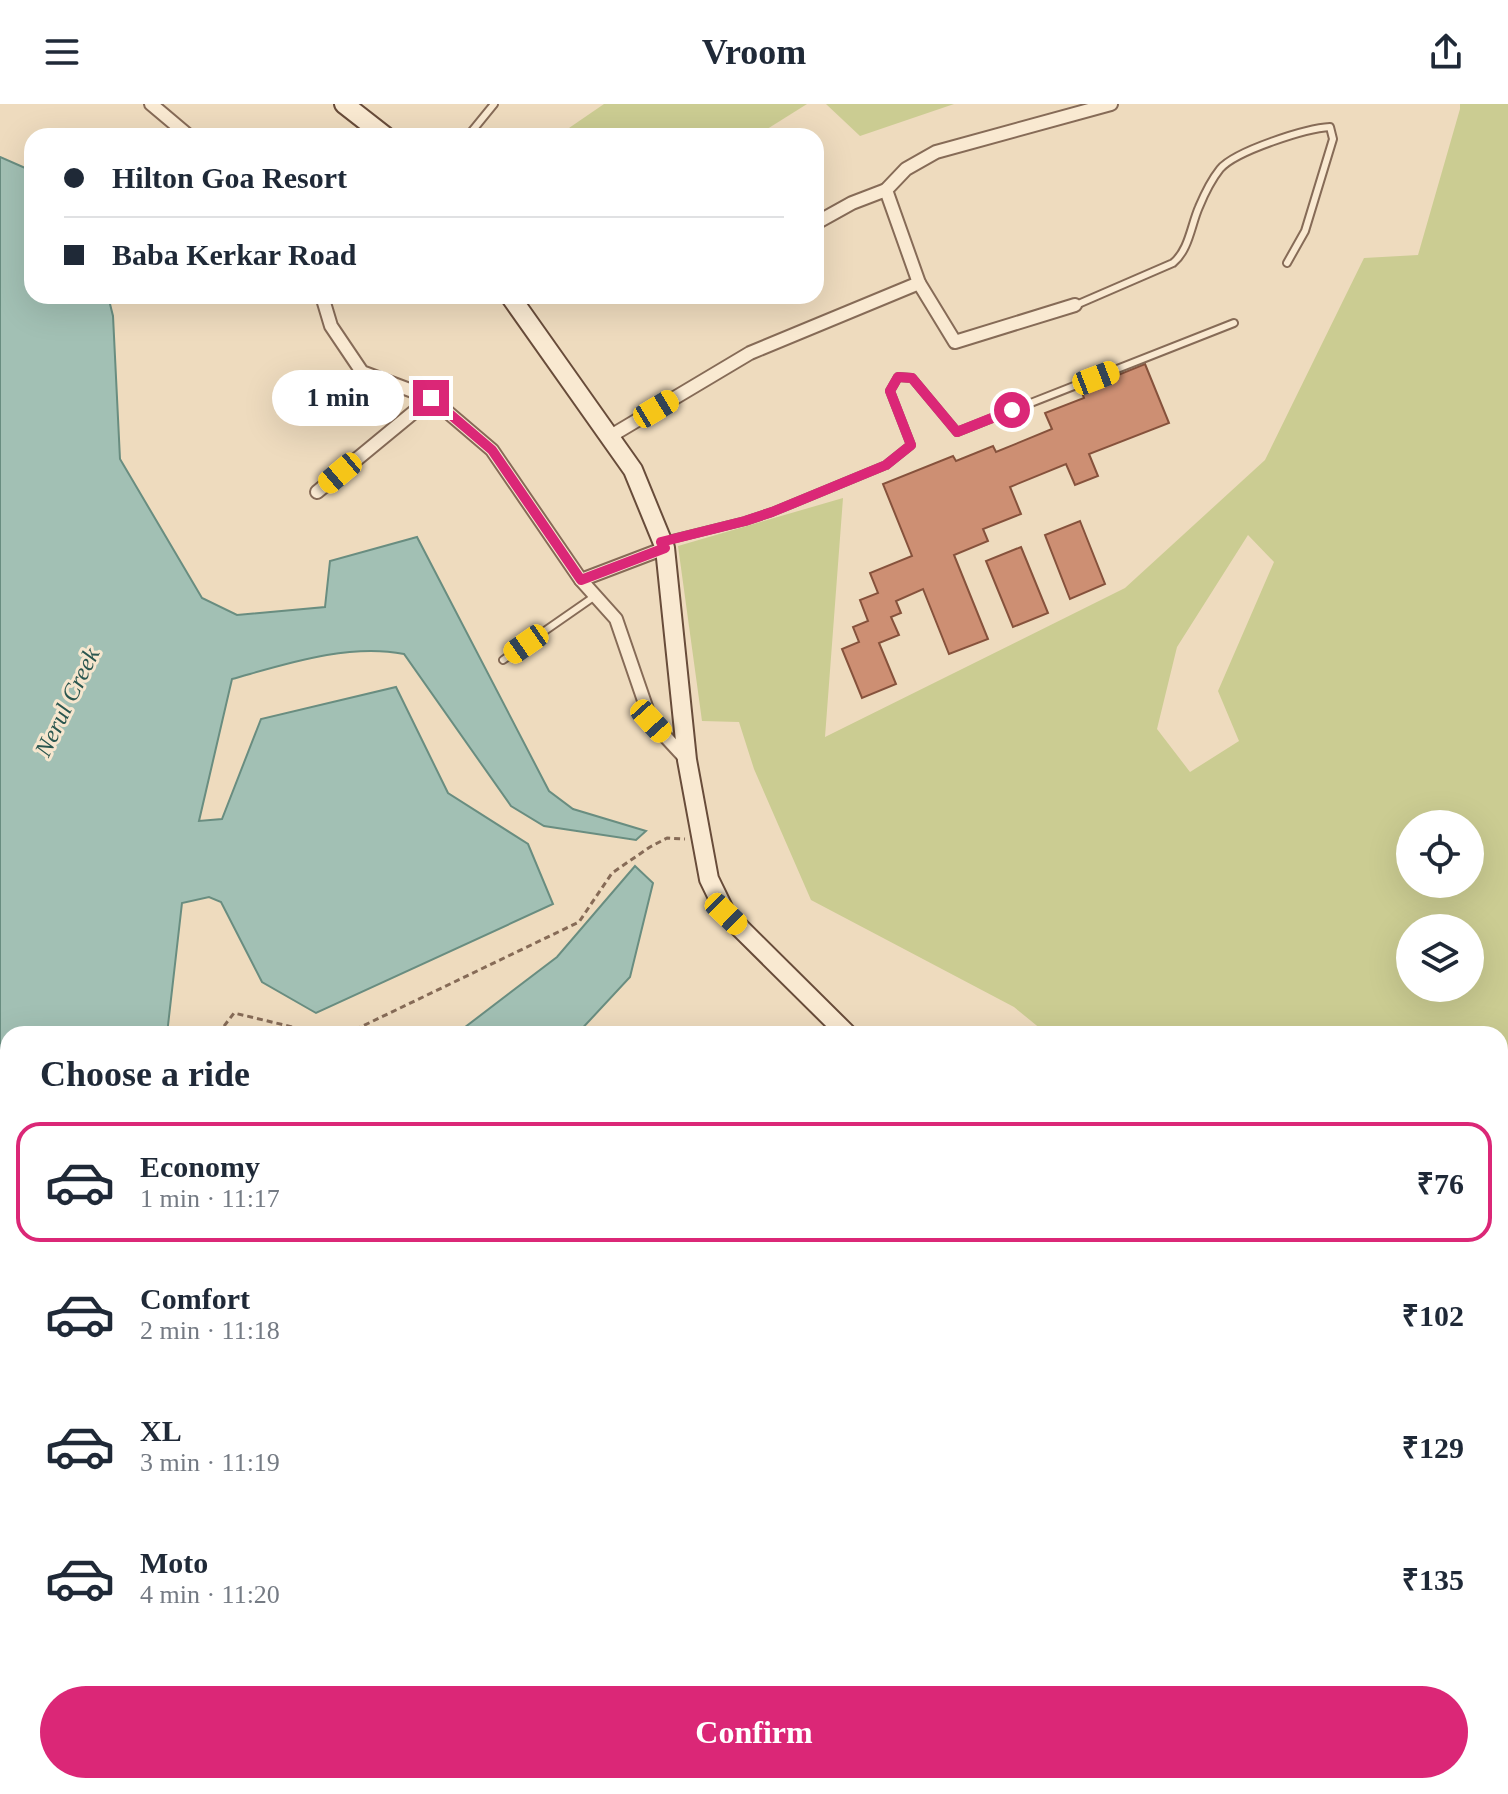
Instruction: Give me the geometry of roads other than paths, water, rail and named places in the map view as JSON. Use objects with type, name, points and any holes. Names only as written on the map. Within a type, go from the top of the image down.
[{"type":"main road","points":[[344,104],[375,128]]},
{"type":"main road","points":[[516,304],[633,470],[663,545],[687,760],[709,879],[726,914],[839,1026]]},
{"type":"street","points":[[151,104],[180,128]]},
{"type":"street","points":[[824,219],[852,203],[886,190],[906,169],[936,152],[1111,104]]},
{"type":"street","points":[[886,190],[919,283],[955,342],[1075,305]]},
{"type":"street","points":[[609,437],[750,353],[919,283]]},
{"type":"street","points":[[324,304],[331,326],[362,372],[431,398],[492,450],[581,580],[616,619],[651,721],[687,760]]},
{"type":"street","points":[[317,492],[431,398]]},
{"type":"street","points":[[581,580],[663,545]]},
{"type":"lane","points":[[474,128],[494,104]]},
{"type":"lane","points":[[1075,305],[1173,263],[1181,256],[1200,205],[1221,168],[1234,158],[1313,128],[1330,127],[1333,139],[1305,231],[1287,263]]},
{"type":"lane","points":[[663,545],[745,521],[886,465],[911,445],[890,391],[898,377],[912,378],[957,432],[1234,323]]},
{"type":"lane","points":[[503,660],[595,596]]},
{"type":"water","name":"Nerul Creek","points":[[0,157],[24,168],[24,304],[110,304],[120,459],[202,598],[237,615],[325,607],[330,561],[417,537],[549,791],[573,809],[646,831],[636,840],[544,826],[511,806],[404,654],[383,651],[339,653],[232,679],[199,821],[222,819],[261,719],[396,687],[448,793],[528,844],[553,904],[316,1013],[262,982],[221,902],[209,897],[182,903],[168,1026],[0,1026]]},
{"type":"water","points":[[635,866],[653,883],[630,977],[584,1026],[466,1026],[557,957]]}]
